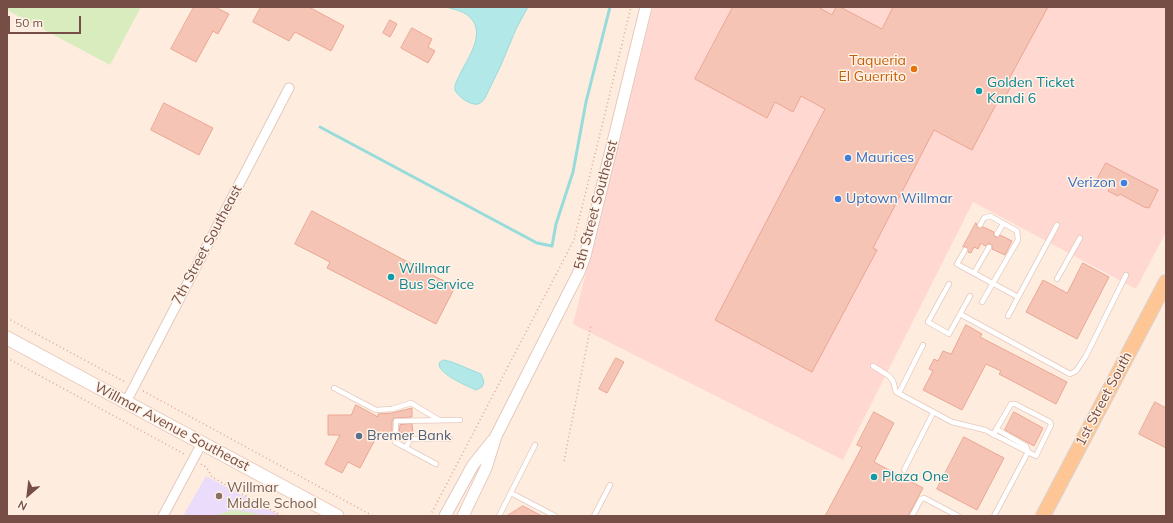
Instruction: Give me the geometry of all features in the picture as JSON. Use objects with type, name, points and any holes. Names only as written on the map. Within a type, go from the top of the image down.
[{"type":"main road","name":"1st Street South","points":[[1043,516],[1166,282]]},
{"type":"main road","name":"Willmar Avenue Southeast","points":[[7,338],[338,516]]},
{"type":"street","name":"5th Street Southeast","points":[[463,516],[486,468],[496,436],[580,272],[646,7]]},
{"type":"street","name":"7th Street Southeast","points":[[126,402],[289,88]]},
{"type":"street","name":"5th Street Southeast","points":[[445,516],[473,465],[496,436]]},
{"type":"street","points":[[163,516],[202,443]]},
{"type":"lane","points":[[980,225],[984,218],[990,216],[1017,231],[1018,240],[982,302]]},
{"type":"lane","points":[[997,234],[1003,224]]},
{"type":"lane","points":[[1008,316],[1057,225]]},
{"type":"lane","points":[[1057,279],[1080,238]]},
{"type":"lane","points":[[974,273],[989,247]]},
{"type":"lane","points":[[965,250],[957,264],[1018,296]]},
{"type":"lane","points":[[960,314],[1070,374],[1076,371],[1086,356],[1126,275]]},
{"type":"lane","points":[[949,284],[928,322],[949,334],[970,296]]},
{"type":"lane","points":[[899,393],[924,345]]},
{"type":"lane","points":[[873,366],[889,376],[893,381],[894,388],[899,393],[933,413],[952,422],[984,430],[993,435],[1036,456],[1050,428],[1050,422],[1015,404],[1011,404],[993,435]]},
{"type":"lane","points":[[334,388],[376,410],[392,409],[411,403],[440,420]]},
{"type":"lane","points":[[904,470],[933,413]]},
{"type":"lane","points":[[436,464],[395,442],[396,421],[460,420]]},
{"type":"lane","points":[[994,516],[1028,452],[1026,446],[996,429]]},
{"type":"lane","points":[[406,448],[410,439],[450,439]]},
{"type":"lane","points":[[499,516],[535,446]]},
{"type":"lane","points":[[594,516],[610,485]]},
{"type":"lane","points":[[511,493],[555,516]]},
{"type":"lane","points":[[912,516],[921,499],[924,498],[958,516]]},
{"type":"path","points":[[430,516],[574,240],[631,7]]},
{"type":"path","points":[[7,318],[373,516]]},
{"type":"path","points":[[564,461],[591,325]]},
{"type":"path","points":[[7,358],[194,459],[207,468],[212,477],[282,516]]},
{"type":"shaded area","points":[[653,7],[1166,7],[1166,232],[1136,289],[973,202],[843,460],[573,324]]},
{"type":"shaded area","name":"Willmar Middle School","points":[[206,476],[281,516],[183,516]]},
{"type":"green space","points":[[7,7],[141,7],[110,65],[7,10]]},
{"type":"green space","points":[[233,510],[249,512],[264,516],[214,516]]},
{"type":"water","points":[[446,7],[528,7],[516,29],[485,98],[478,104],[472,104],[465,100],[458,95],[455,90],[455,85],[469,58],[475,42],[476,27],[466,14]]},
{"type":"water","points":[[444,360],[481,374],[484,382],[482,387],[476,390],[444,373],[439,365],[440,362]]},
{"type":"building","points":[[194,7],[215,7],[229,14],[218,34],[213,31],[196,62],[171,49]]},
{"type":"building","points":[[261,7],[309,7],[344,26],[331,51],[295,32],[289,41],[253,22]]},
{"type":"building","name":"Uptown Willmar","points":[[733,7],[818,7],[832,15],[836,7],[840,7],[882,29],[893,7],[1048,7],[1009,79],[1014,81],[1004,99],[1000,97],[972,150],[934,130],[873,248],[877,250],[812,372],[715,320],[825,109],[801,96],[793,112],[775,102],[767,118],[695,79]]},
{"type":"building","points":[[390,20],[397,24],[390,37],[383,33]]},
{"type":"building","points":[[412,28],[432,39],[428,47],[435,51],[428,63],[401,48]]},
{"type":"building","points":[[164,103],[213,128],[199,155],[151,130]]},
{"type":"building","name":"Verizon","points":[[1106,163],[1158,190],[1149,208],[1144,207],[1120,194],[1118,196],[1108,191],[1110,187],[1097,180]]},
{"type":"building","name":"Willmar Bus Service","points":[[312,211],[455,287],[436,324],[327,268],[330,262],[295,244]]},
{"type":"building","points":[[976,223],[978,228],[983,227],[994,232],[995,237],[1000,235],[1012,241],[1005,255],[992,249],[992,245],[989,243],[985,246],[981,243],[978,249],[974,247],[971,253],[968,252],[967,247],[963,247]]},
{"type":"building","points":[[1083,263],[1109,277],[1077,339],[1026,312],[1043,280],[1067,293]]},
{"type":"building","points":[[966,325],[982,334],[980,337],[1067,382],[1056,404],[999,374],[1001,371],[986,364],[962,410],[923,390],[933,371],[929,369],[934,359],[938,361],[943,351],[951,354]]},
{"type":"building","points":[[616,358],[624,362],[607,393],[599,389]]},
{"type":"building","points":[[1155,402],[1166,408],[1166,448],[1139,434]]},
{"type":"building","points":[[356,405],[378,417],[378,414],[392,413],[412,408],[412,417],[394,418],[392,421],[392,433],[378,434],[360,468],[348,462],[342,473],[325,464],[340,435],[328,435],[328,415],[351,415]]},
{"type":"building","name":"Plaza One","points":[[874,412],[894,423],[874,462],[923,488],[908,516],[825,516],[862,447],[857,445]]},
{"type":"building","points":[[1014,412],[1043,428],[1034,446],[1005,430]]},
{"type":"building","points":[[412,424],[413,432],[399,433],[400,425]]},
{"type":"building","points":[[964,437],[1004,458],[977,510],[937,489]]},
{"type":"building","points":[[523,506],[542,516],[507,516]]},
{"type":"waterway","points":[[320,127],[537,243],[552,246],[556,224],[573,172],[586,102],[610,7]]},
{"type":"place","name":"Taqueria El Guerrito","points":[[914,69]]},
{"type":"place","name":"Golden Ticket Kandi 6","points":[[979,91]]},
{"type":"place","name":"Maurices","points":[[848,158]]},
{"type":"place","name":"Verizon","points":[[1124,183]]},
{"type":"place","name":"Uptown Willmar","points":[[838,199]]},
{"type":"place","name":"Willmar Bus Service","points":[[391,277]]},
{"type":"place","name":"Bremer Bank","points":[[359,436]]},
{"type":"place","name":"Plaza One","points":[[874,477]]},
{"type":"place","name":"Willmar Middle School","points":[[219,496]]}]
